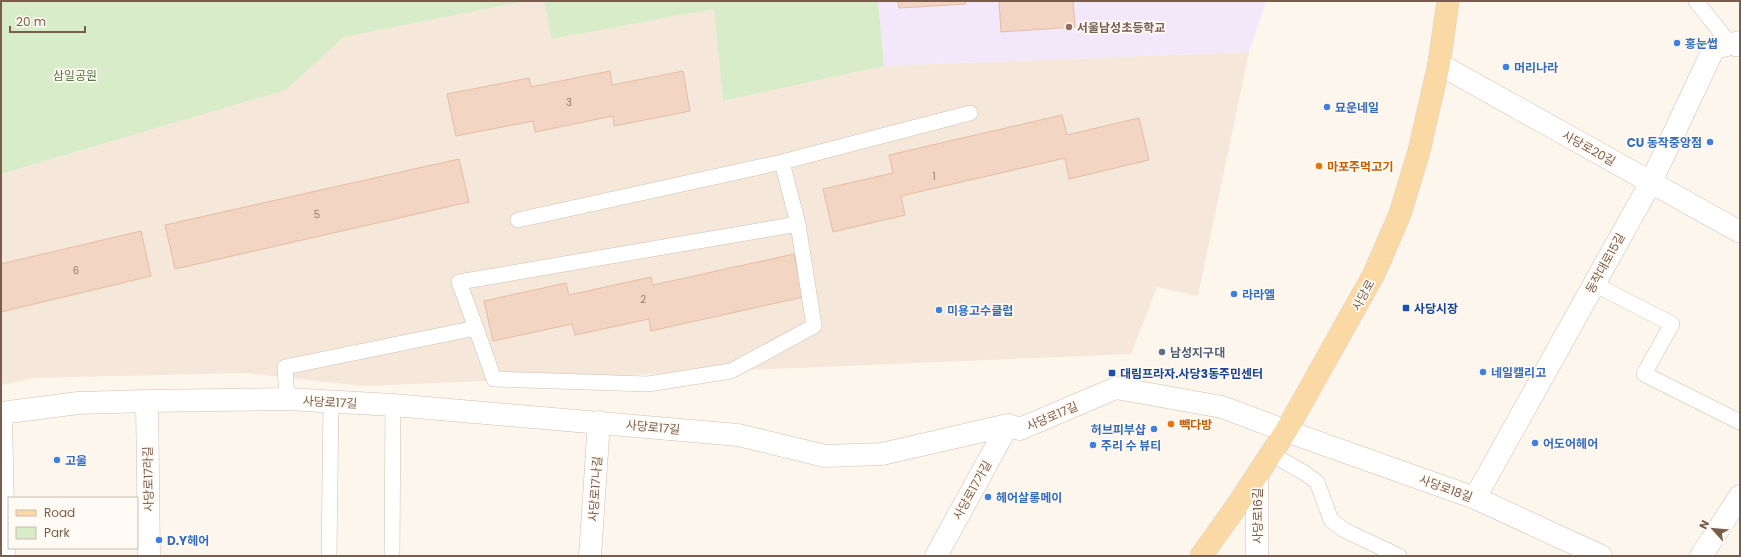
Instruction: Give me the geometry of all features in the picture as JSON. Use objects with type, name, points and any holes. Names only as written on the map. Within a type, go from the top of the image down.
[{"type":"main road","name":"사당로","points":[[1200,556],[1257,476],[1286,432],[1374,274],[1400,214],[1419,151],[1439,64],[1448,1]]},
{"type":"street","name":"동작대로15길","points":[[1475,498],[1651,182],[1714,48],[1737,46]]},
{"type":"street","name":"사당로20길","points":[[1439,64],[1740,232]]},
{"type":"street","name":"사당로17길","points":[[1,415],[78,403],[287,399],[331,403],[393,405],[738,435],[825,456],[882,454],[1008,425],[1020,429],[1116,388],[1222,407],[1286,432]]},
{"type":"street","name":"사당로17라길","points":[[146,401],[149,556]]},
{"type":"street","points":[[1,415],[4,556]]},
{"type":"street","name":"사당로17나길","points":[[590,556],[599,422]]},
{"type":"street","name":"사당로17가길","points":[[936,556],[1008,425]]},
{"type":"street","name":"사당로18길","points":[[1286,432],[1475,498],[1601,556]]},
{"type":"street","name":"사당로16길","points":[[1257,476],[1257,556]]},
{"type":"street","points":[[1702,556],[1740,496]]},
{"type":"lane","points":[[1696,1],[1737,46]]},
{"type":"lane","points":[[518,220],[782,162],[970,112]]},
{"type":"lane","points":[[782,162],[798,224],[814,326],[731,371],[648,384],[494,379],[459,282],[798,224]]},
{"type":"lane","points":[[1594,284],[1672,324],[1644,374],[1740,422]]},
{"type":"lane","points":[[287,399],[285,367],[476,328]]},
{"type":"lane","points":[[329,556],[331,403]]},
{"type":"lane","points":[[392,556],[393,405]]},
{"type":"lane","points":[[1271,454],[1303,472],[1317,482],[1331,520],[1344,530],[1399,556]]},
{"type":"shaded area","points":[[526,1],[544,1],[553,39],[714,9],[723,101],[884,66],[1249,52],[1198,296],[1157,287],[1131,354],[363,386],[245,373],[34,378],[1,385],[1,174],[286,90],[344,37]]},
{"type":"shaded area","name":"서울남성초등학교","points":[[878,1],[1266,1],[1249,52],[884,66]]},
{"type":"green space","name":"삼일공원","points":[[1,1],[526,1],[344,37],[286,90],[1,174]]},
{"type":"green space","points":[[544,1],[878,1],[884,66],[723,101],[714,9],[552,39]]},
{"type":"building","points":[[898,1],[965,1],[966,4],[899,8]]},
{"type":"building","points":[[999,1],[1073,1],[1075,27],[1001,32]]},
{"type":"building","points":[[610,71],[612,85],[683,71],[690,111],[614,126],[613,116],[535,132],[533,121],[456,136],[447,94],[529,78],[531,87]]},
{"type":"building","points":[[1062,115],[1067,135],[1139,118],[1149,160],[1069,179],[1065,158],[901,196],[905,215],[833,232],[823,189],[893,173],[889,155]]},
{"type":"building","points":[[459,159],[469,202],[175,269],[165,225]]},
{"type":"building","points":[[141,231],[151,276],[1,312],[1,264]]},
{"type":"building","points":[[794,254],[803,297],[651,331],[649,319],[575,335],[572,324],[493,341],[484,301],[566,283],[569,295],[651,277],[653,285]]},
{"type":"place","name":"서울남성초등학교","points":[[1069,27]]},
{"type":"place","name":"홍눈썹","points":[[1677,43]]},
{"type":"place","name":"머리나라","points":[[1506,67]]},
{"type":"place","name":"묘운네일","points":[[1327,107]]},
{"type":"place","name":"CU 동작중앙점","points":[[1710,142]]},
{"type":"place","name":"마포주먹고기","points":[[1319,166]]},
{"type":"place","name":"라라엘","points":[[1234,294]]},
{"type":"place","name":"사당시장","points":[[1406,308]]},
{"type":"place","name":"미용고수클럽","points":[[939,310]]},
{"type":"place","name":"남성지구대","points":[[1162,352]]},
{"type":"place","name":"네일캘리고","points":[[1483,372]]},
{"type":"place","name":"대림프라자.사당3동주민센터","points":[[1112,373]]},
{"type":"place","name":"빽다방","points":[[1171,424]]},
{"type":"place","name":"허브피부샵","points":[[1154,429]]},
{"type":"place","name":"어도어헤어","points":[[1535,443]]},
{"type":"place","name":"주리 수 뷰티","points":[[1093,445]]},
{"type":"place","name":"고울","points":[[57,460]]},
{"type":"place","name":"헤어살롱메이","points":[[988,497]]},
{"type":"place","name":"D.Y헤어","points":[[159,540]]}]
